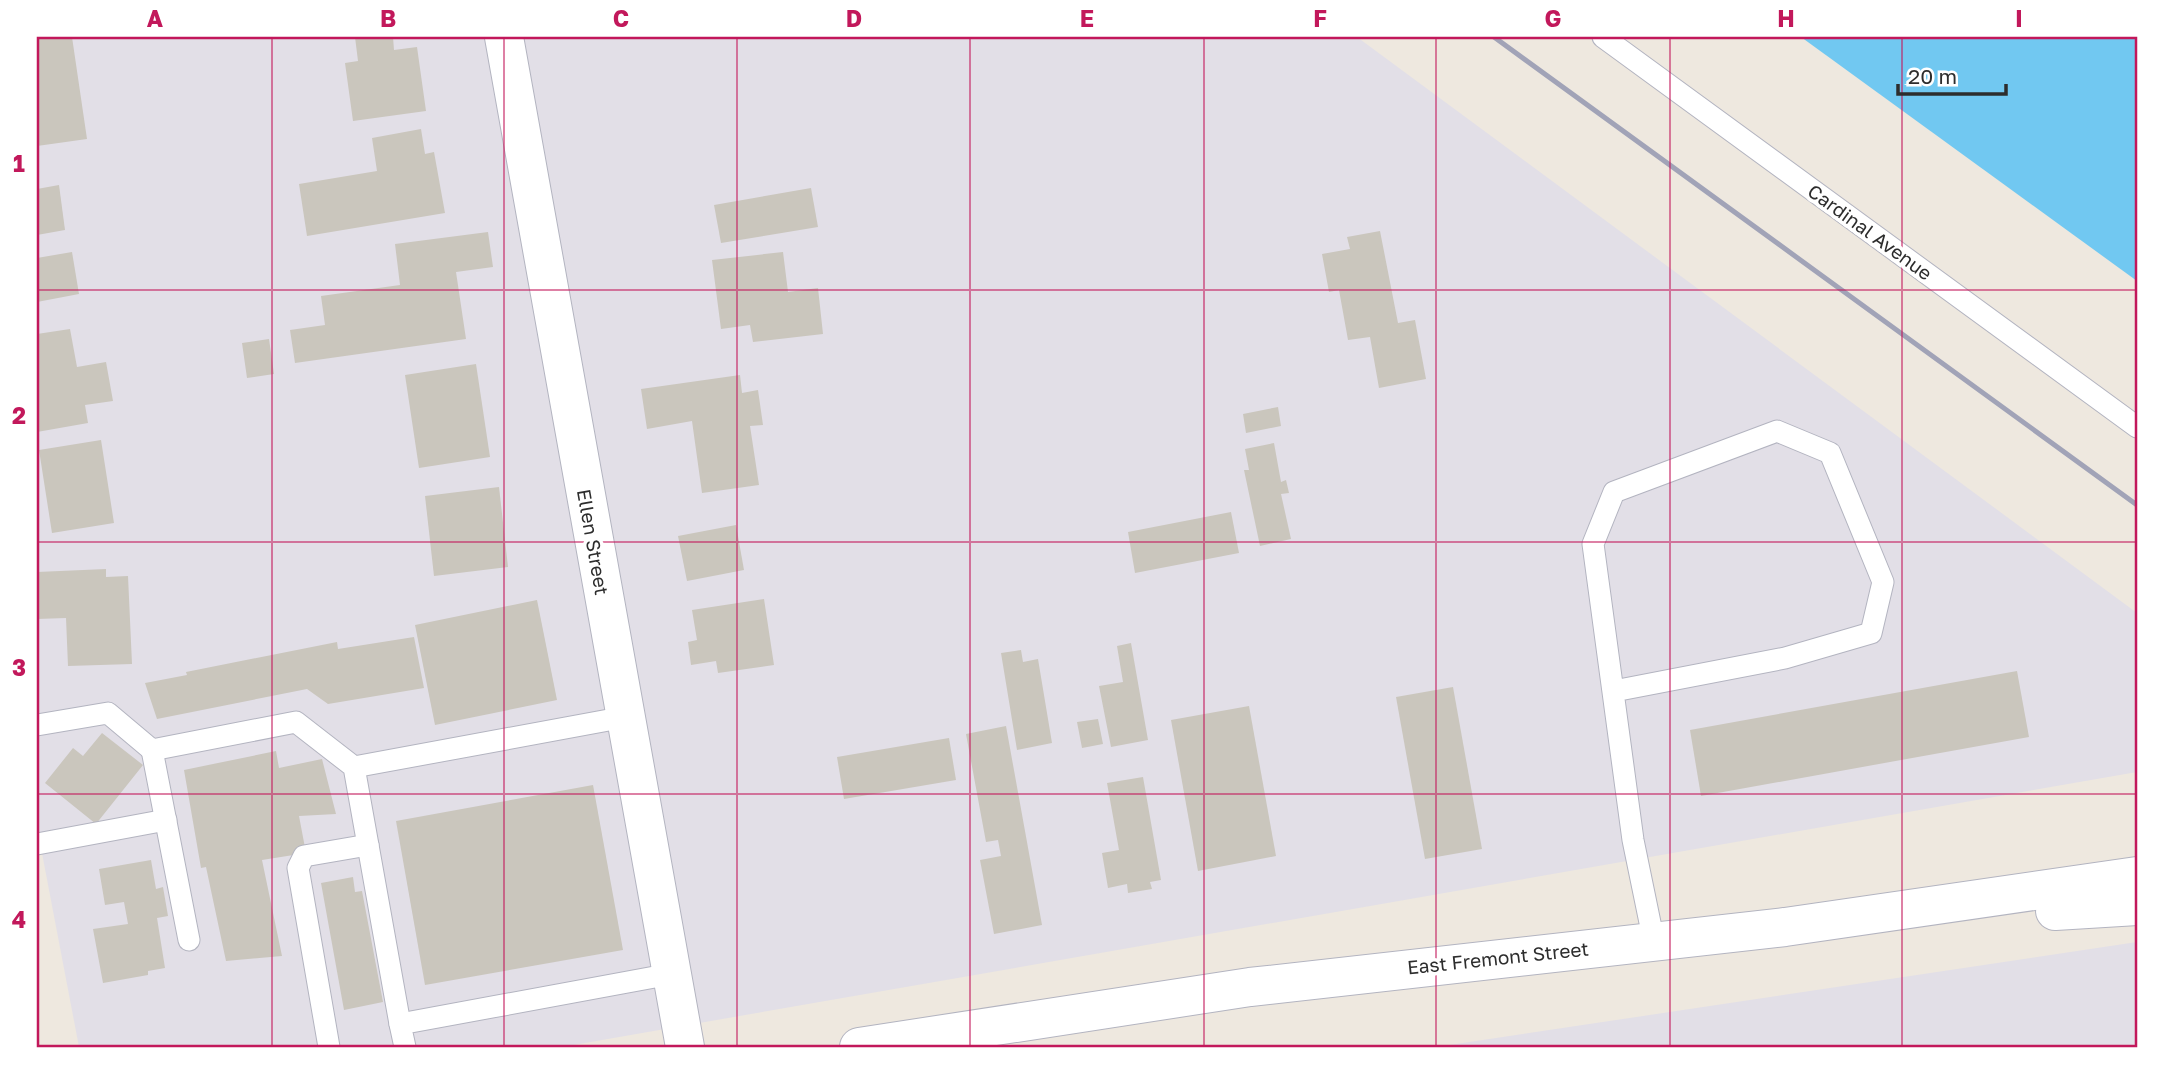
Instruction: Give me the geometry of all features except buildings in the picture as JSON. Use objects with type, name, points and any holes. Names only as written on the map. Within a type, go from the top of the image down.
[{"type":"main road","name":"Ellen Street","points":[[504,37],[685,1047]]},
{"type":"main road","name":"East Fremont Street","points":[[859,1047],[1250,987],[1654,942],[1917,909],[2137,876]]},
{"type":"main road","points":[[1917,909],[2051,911],[2137,906]]},
{"type":"lane","name":"Cardinal Avenue","points":[[1603,37],[2137,427]]},
{"type":"lane","points":[[1614,691],[1785,658],[1871,633],[1884,582],[1830,453],[1777,430],[1614,492],[1593,544],[1633,840],[1654,942]]},
{"type":"lane","points":[[37,725],[108,713],[152,750],[189,940]]},
{"type":"lane","points":[[354,767],[625,717]]},
{"type":"lane","points":[[152,750],[296,722],[354,767],[405,1047]]},
{"type":"lane","points":[[37,844],[166,821]]},
{"type":"lane","points":[[329,1047],[298,868],[304,856],[368,845]]},
{"type":"lane","points":[[400,1024],[671,974]]},
{"type":"shaded area","points":[[37,37],[1357,37],[2137,613],[2137,772],[562,1047],[79,1047],[37,827]]},
{"type":"shaded area","points":[[2137,942],[2137,1047],[1436,1047]]},
{"type":"water","points":[[1801,37],[2137,37],[2137,281]]},
{"type":"railway","points":[[1494,37],[2137,505]]}]
